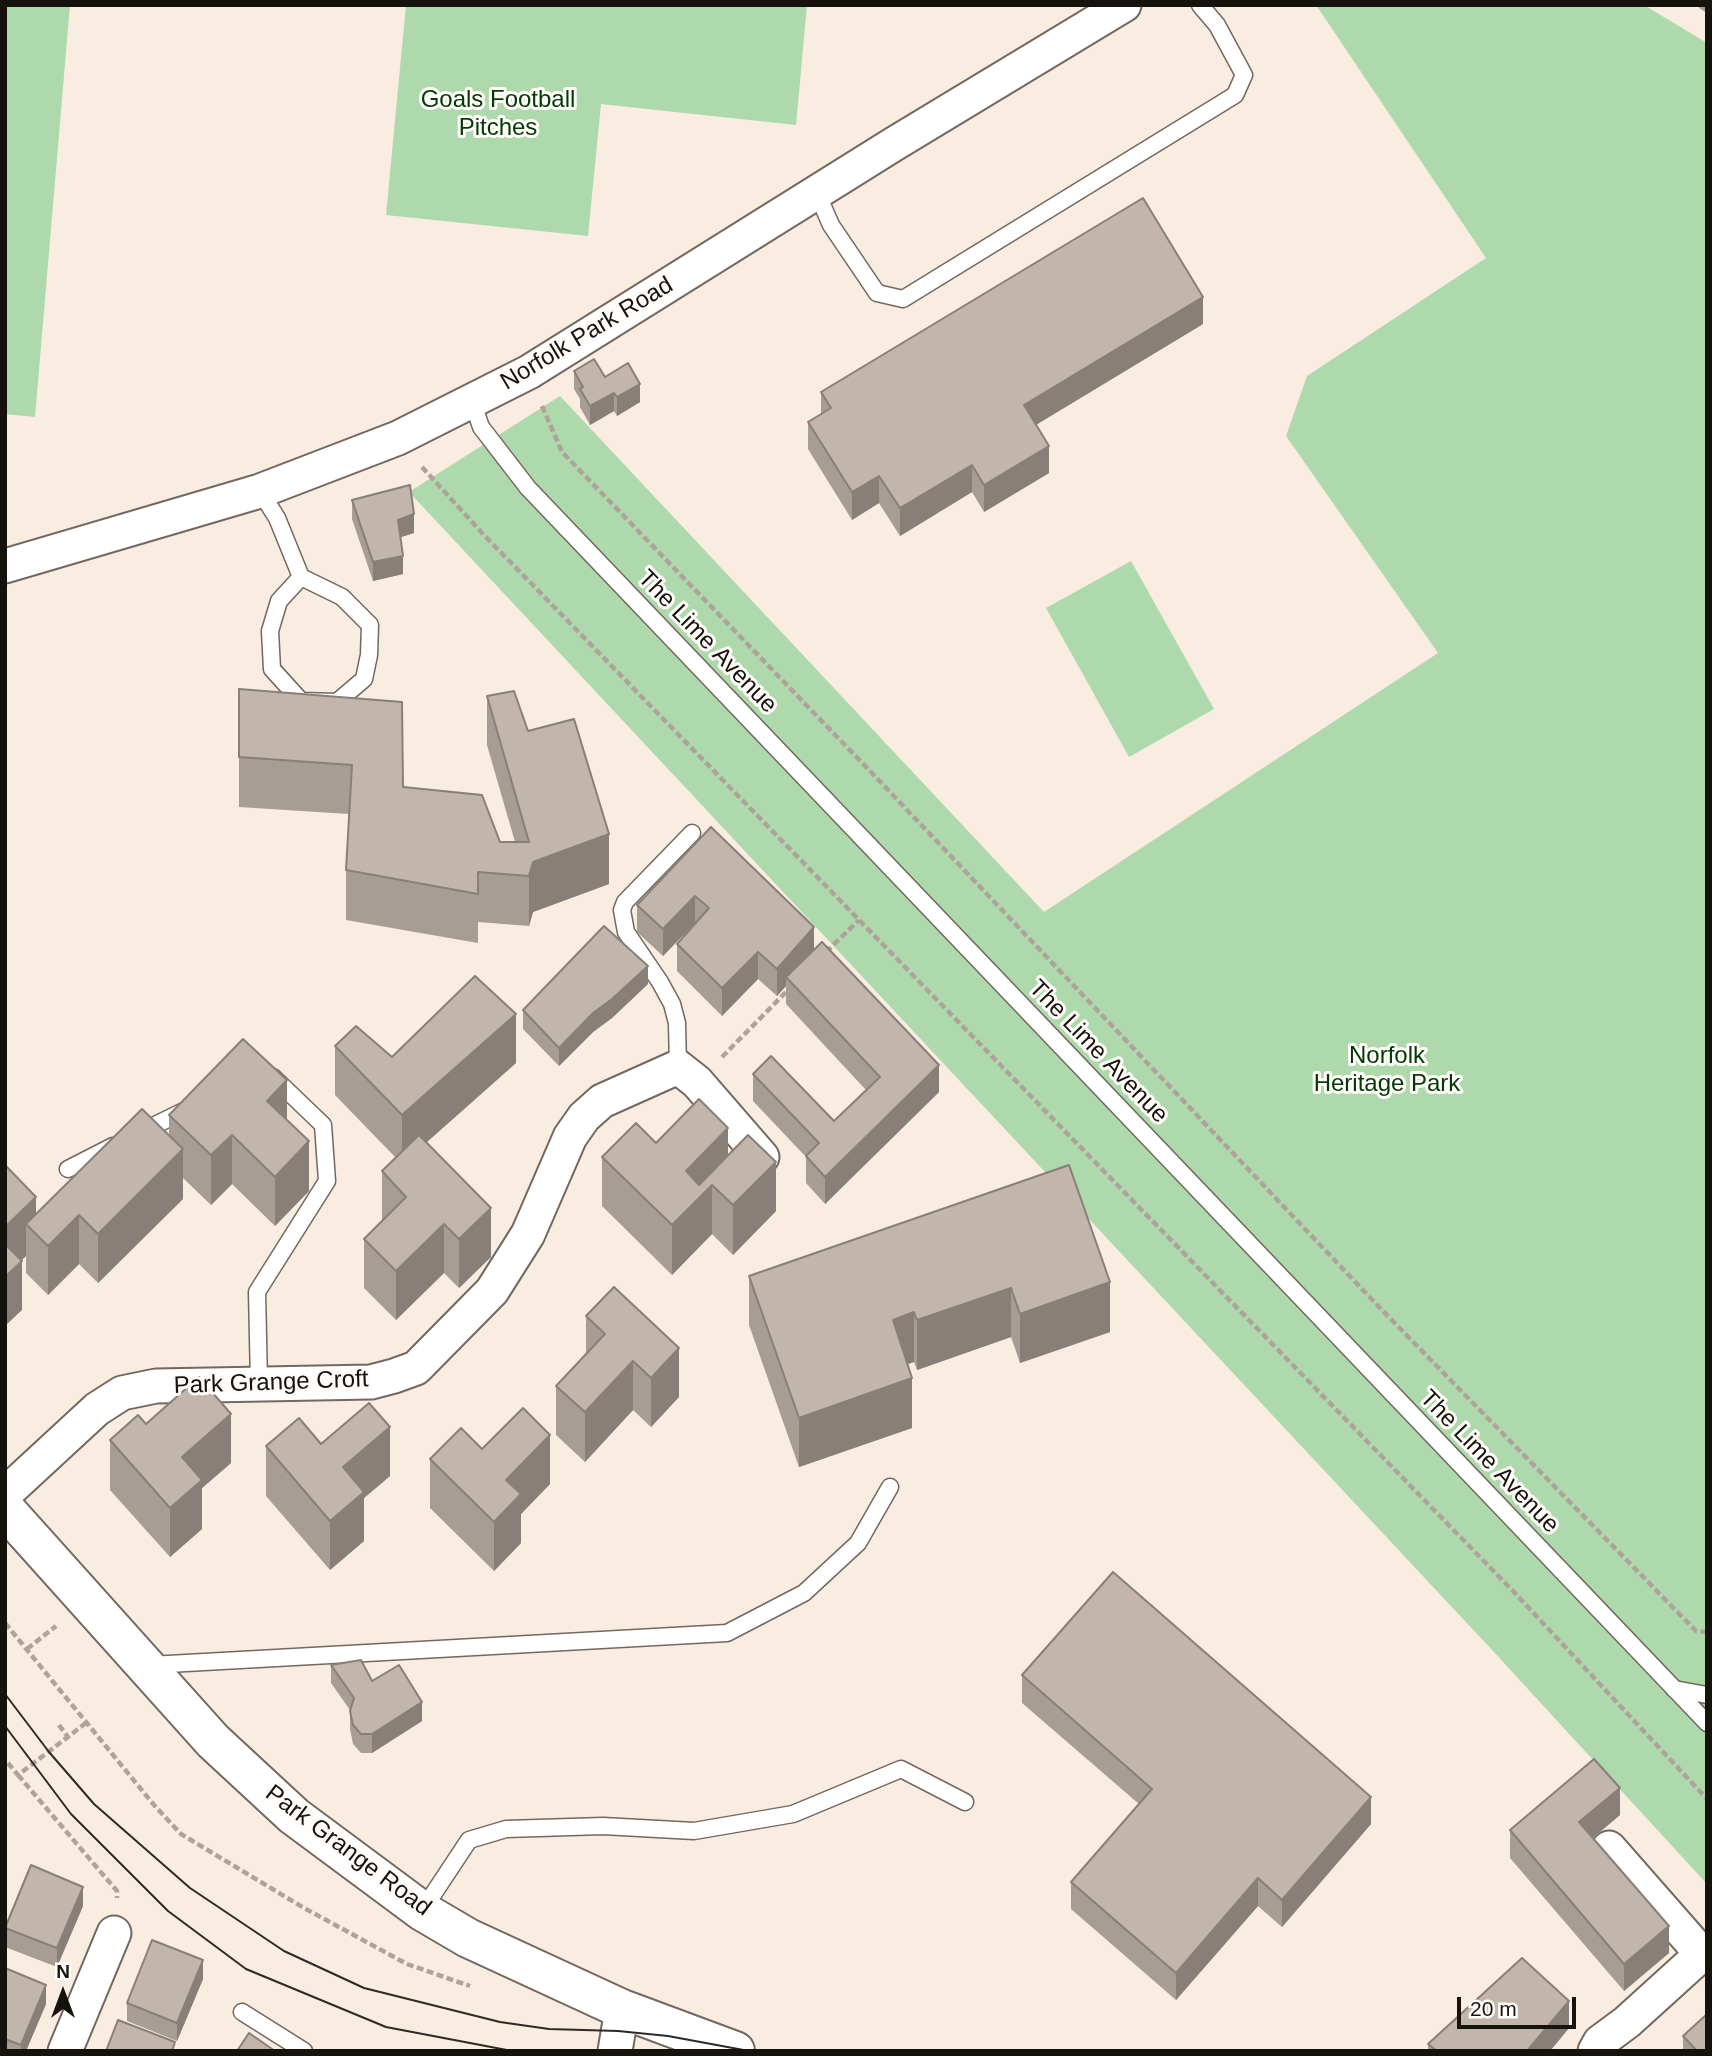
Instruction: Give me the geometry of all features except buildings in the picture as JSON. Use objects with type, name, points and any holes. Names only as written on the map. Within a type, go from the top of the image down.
[{"type":"street","name":"Norfolk Park Road","points":[[5,566],[260,491],[398,438],[472,401],[529,372],[894,144],[1124,5]]},
{"type":"street","points":[[687,1074],[762,1157]]},
{"type":"street","name":"Park Grange Croft","points":[[5,1494],[97,1409],[122,1393],[156,1386],[370,1382],[416,1368],[492,1291],[528,1234],[570,1137],[584,1117],[602,1101],[687,1074]]},
{"type":"street","name":"Park Grange Road","points":[[5,1509],[213,1741],[295,1816],[422,1911],[498,1954],[622,2009],[735,2051]]},
{"type":"street","points":[[1595,2051],[1600,2042],[1705,1957],[1609,1848]]},
{"type":"street","points":[[65,2051],[114,1933]]},
{"type":"street","points":[[615,2051],[622,2009]]},
{"type":"lane","points":[[817,193],[831,225],[877,293],[903,299],[1235,95],[1244,75],[1217,25],[1200,5]]},
{"type":"lane","name":"The Lime Avenue","points":[[472,401],[481,427],[528,488],[1707,1723]]},
{"type":"lane","points":[[260,491],[276,518],[301,578],[342,597],[370,625],[369,655],[364,679],[337,702],[301,701],[272,669],[270,631],[279,601],[301,578]]},
{"type":"lane","points":[[687,1074],[671,1004],[660,982],[626,932],[622,910],[625,902],[692,833]]},
{"type":"lane","points":[[254,1076],[273,1077],[323,1125],[327,1181],[257,1292],[259,1383]]},
{"type":"lane","points":[[68,1169],[204,1101]]},
{"type":"lane","points":[[144,1665],[727,1633],[804,1593],[858,1544],[890,1487]]},
{"type":"lane","points":[[1674,1689],[1707,1695]]},
{"type":"lane","points":[[422,1911],[469,1840],[506,1829],[603,1826],[694,1831],[793,1814],[901,1769],[965,1802]]},
{"type":"lane","points":[[242,2011],[304,2051]]},
{"type":"path","points":[[529,372],[562,452],[1381,1309],[1696,1631],[1707,1632]]},
{"type":"path","points":[[398,438],[483,534],[1513,1591],[1707,1799]]},
{"type":"path","points":[[820,959],[859,920]]},
{"type":"path","points":[[687,1074],[791,987]]},
{"type":"path","points":[[5,1623],[153,1805],[181,1834],[304,1908],[407,1964],[472,1987]]},
{"type":"path","points":[[18,1775],[86,1723]]},
{"type":"path","points":[[59,1725],[68,1737]]},
{"type":"path","points":[[8,1762],[117,1891],[114,1933]]},
{"type":"green space","points":[[5,5],[70,5],[35,417],[5,414]]},
{"type":"green space","name":"Goals Football Pitches","points":[[406,5],[807,5],[796,125],[601,104],[588,236],[386,215]]},
{"type":"green space","name":"Norfolk Heritage Park","points":[[1316,5],[1644,5],[1707,43],[1707,1884],[1493,1651],[409,492],[560,396],[1044,912],[1438,653],[1286,436],[1307,376],[1486,258]]},
{"type":"green space","points":[[1131,561],[1214,709],[1129,757],[1046,608]]},
{"type":"tram line","points":[[5,1694],[49,1752],[94,1804],[190,1888],[284,1951],[364,1988],[500,2022],[549,2029],[668,2036],[749,2051]]},
{"type":"tram line","points":[[5,1726],[71,1814],[168,1911],[246,1969],[386,2027],[512,2051]]}]
